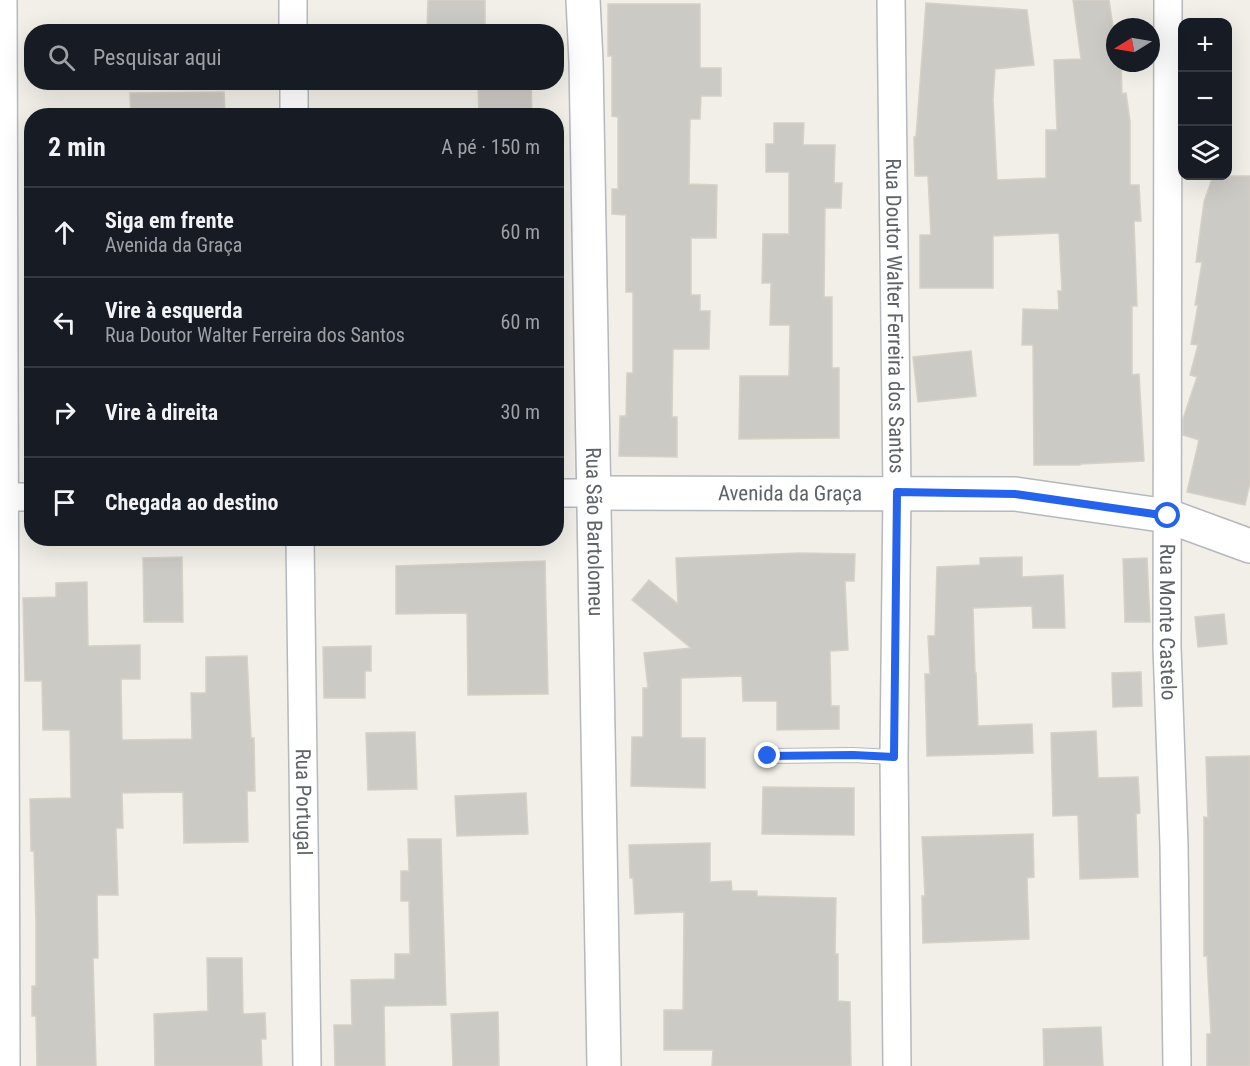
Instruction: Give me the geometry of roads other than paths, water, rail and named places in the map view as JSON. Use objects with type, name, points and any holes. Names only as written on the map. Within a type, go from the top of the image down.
[{"type":"street","points":[[3,0],[2,497],[6,1066]]},
{"type":"street","points":[[293,0],[293,24]]},
{"type":"street","name":"Rua São Bartolomeu","points":[[583,0],[587,73],[604,1066]]},
{"type":"street","name":"Rua Doutor Walter Ferreira dos Santos","points":[[891,0],[897,492],[894,757],[897,1066]]},
{"type":"street","name":"Rua Monte Castelo","points":[[1168,0],[1167,647],[1174,845],[1177,1066]]},
{"type":"street","points":[[294,90],[294,108]]},
{"type":"street","name":"Avenida da Graça","points":[[564,493],[1015,494],[1168,516],[1250,546]]},
{"type":"street","points":[[2,497],[24,497]]},
{"type":"street","name":"Rua Portugal","points":[[300,546],[307,1066]]},
{"type":"lane","points":[[768,756],[894,757]]}]
